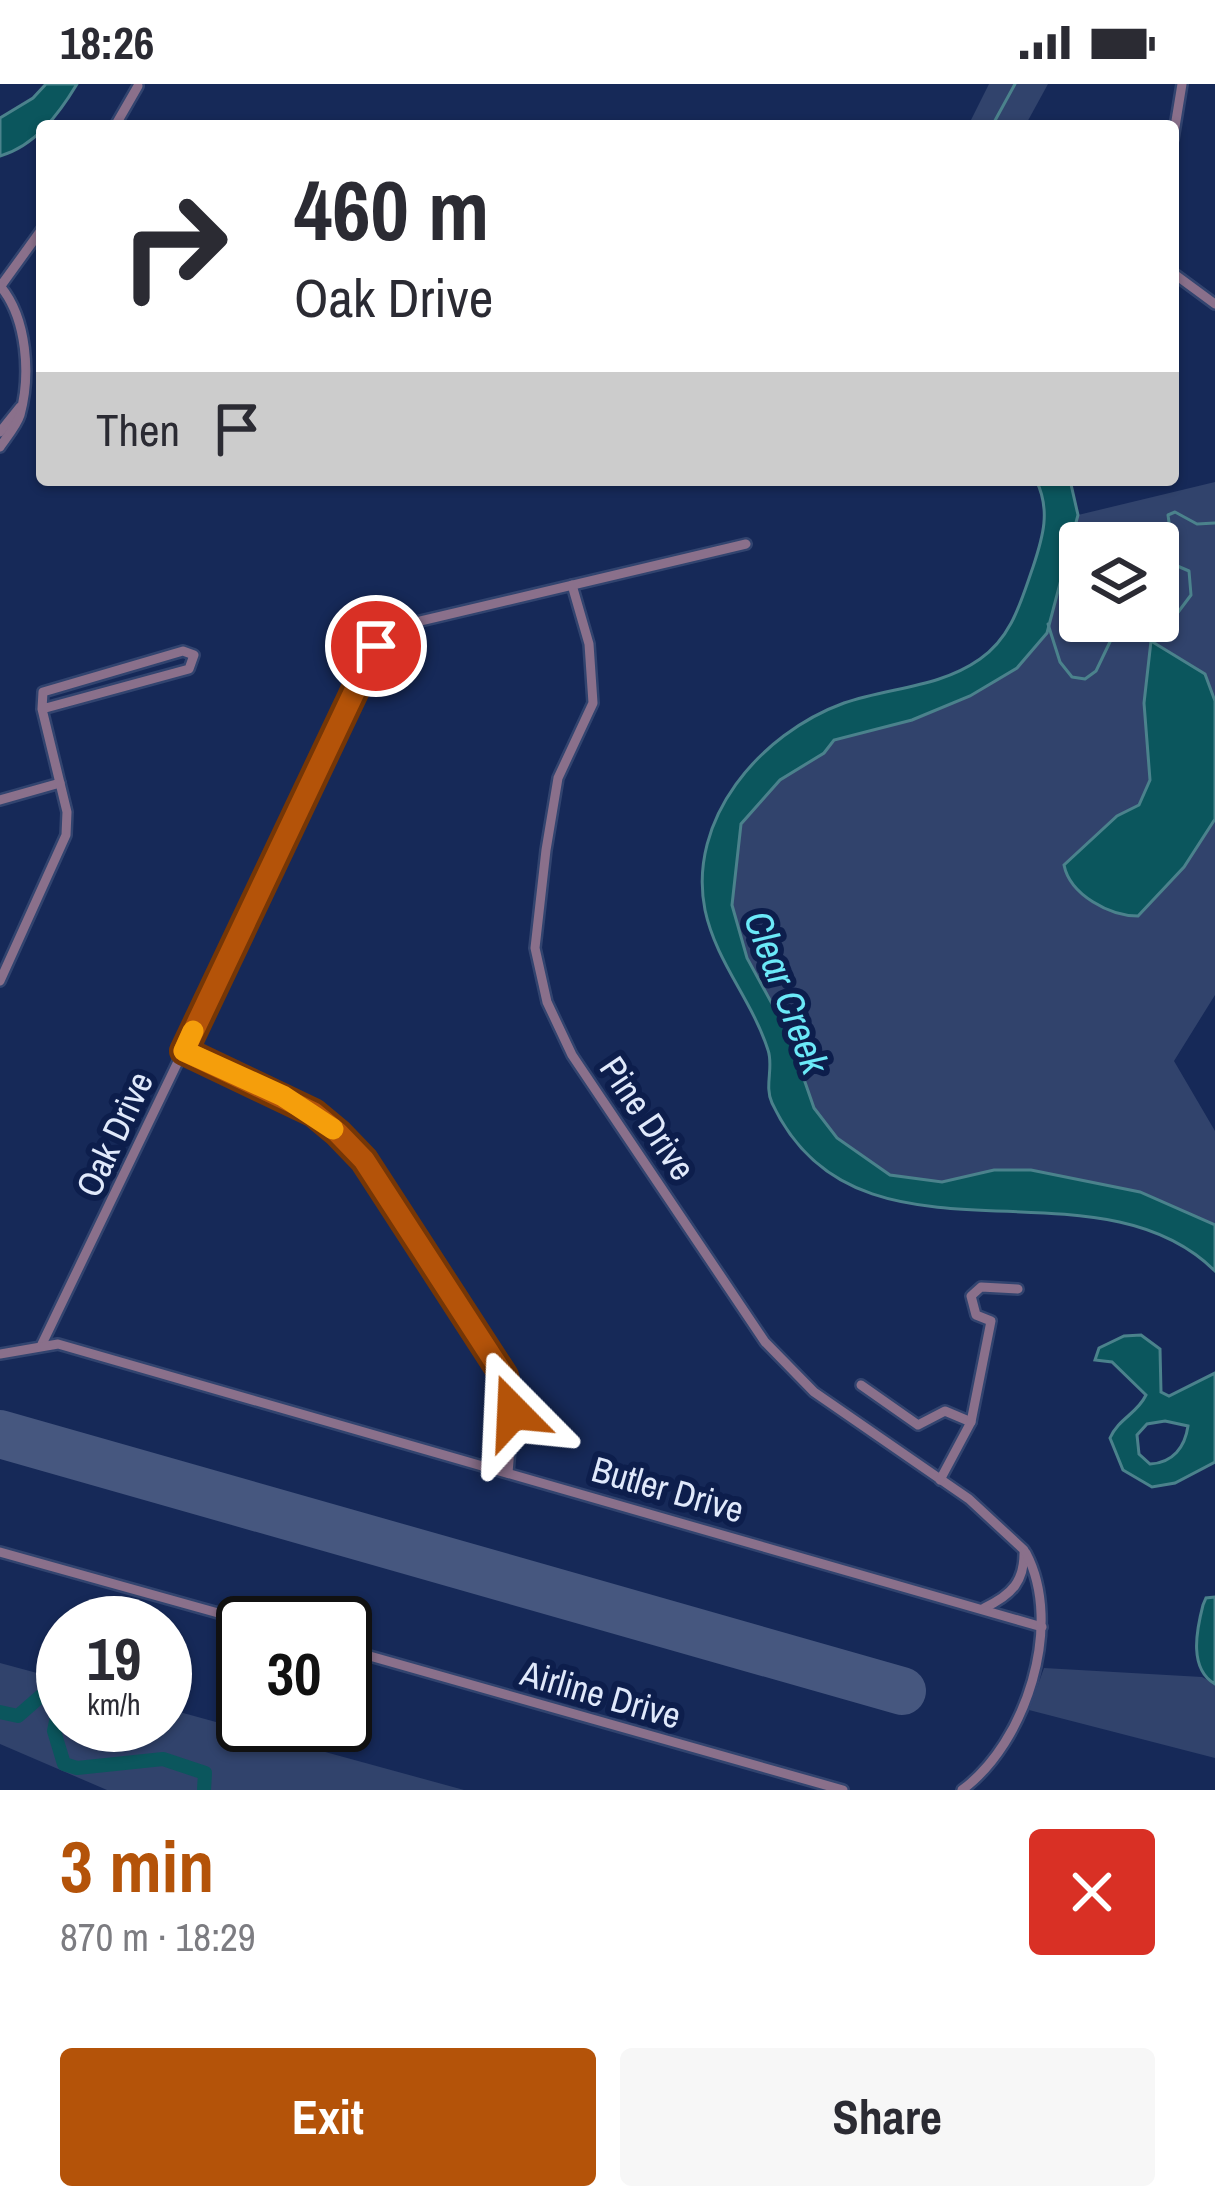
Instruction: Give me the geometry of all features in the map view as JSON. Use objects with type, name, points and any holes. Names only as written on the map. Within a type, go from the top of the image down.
[{"type":"street","points":[[1176,120],[1182,84]]},
{"type":"street","points":[[118,120],[138,86]]},
{"type":"street","points":[[0,447],[20,407],[23,339],[16,310],[0,287],[36,237]]},
{"type":"street","points":[[1179,277],[1215,304]]},
{"type":"street","points":[[0,432],[20,407]]},
{"type":"street","name":"Oak Drive","points":[[42,1344],[384,634],[395,627],[746,544]]},
{"type":"street","name":"Pine Drive","points":[[572,585],[589,644],[593,703],[558,778],[546,850],[536,948],[547,1002],[572,1055],[765,1342],[814,1392],[940,1480],[1024,1550]]},
{"type":"street","points":[[0,981],[66,835],[60,783],[42,709],[48,687],[183,651],[194,655],[190,669],[42,709]]},
{"type":"street","points":[[0,800],[60,783]]},
{"type":"street","points":[[184,1051],[314,1113],[364,1160],[504,1376],[513,1412],[508,1473]]},
{"type":"street","points":[[940,1480],[971,1422],[991,1321],[976,1315],[971,1296],[981,1287],[1018,1289]]},
{"type":"street","name":"Butler Drive","points":[[0,1354],[42,1344],[1042,1627]]},
{"type":"street","points":[[861,1385],[919,1425],[945,1411],[971,1422]]},
{"type":"street","points":[[984,1608],[1004,1599],[1024,1573],[1024,1550]]},
{"type":"street","points":[[962,1790],[1001,1752],[1034,1687],[1044,1603],[1024,1550]]},
{"type":"street","points":[[0,1552],[216,1612]]},
{"type":"street","name":"Airline Drive","points":[[372,1657],[843,1790]]},
{"type":"shaded area","points":[[46,84],[77,84],[51,120],[36,120],[36,135],[0,156],[0,118]]},
{"type":"shaded area","points":[[989,84],[1048,84],[1028,120],[971,120]]},
{"type":"shaded area","points":[[1215,482],[1215,995],[1174,1061],[1215,1131],[1215,1225],[1140,1192],[994,1170],[942,1182],[890,1176],[837,1138],[814,1108],[747,958],[732,905],[741,824],[780,780],[824,753],[833,740],[912,720],[970,696],[1017,668],[1052,618],[1059,590],[1059,642],[1179,642],[1179,522],[1076,522],[1078,515]]},
{"type":"shaded area","points":[[1038,486],[1071,486],[1078,515],[1076,522],[1059,522],[1059,587],[1047,633],[1017,668],[970,696],[912,720],[834,740],[824,753],[780,780],[741,824],[732,905],[747,958],[788,1033],[814,1108],[837,1138],[890,1175],[942,1182],[994,1170],[1031,1170],[1140,1192],[1215,1225],[1215,1271],[1164,1237],[1106,1219],[918,1205],[860,1189],[811,1158],[772,1103],[768,1050],[717,947],[705,910],[702,877],[707,844],[736,784],[758,758],[813,717],[844,703],[948,676],[991,650],[1019,605],[1037,556],[1044,513]]},
{"type":"shaded area","points":[[1151,642],[1205,674],[1215,701],[1215,819],[1184,867],[1138,916],[1093,902],[1074,886],[1064,865],[1117,816],[1139,805],[1150,780],[1144,703]]},
{"type":"shaded area","points":[[1141,1335],[1160,1349],[1161,1392],[1169,1396],[1215,1373],[1215,1462],[1175,1483],[1152,1487],[1123,1470],[1110,1438],[1146,1395],[1112,1362],[1095,1360],[1099,1348],[1124,1336]],"holes":[[[1165,1421],[1188,1426],[1181,1447],[1165,1461],[1150,1464],[1139,1454],[1137,1435],[1147,1424]]]},
{"type":"shaded area","points":[[1215,1597],[1215,1684],[1201,1669],[1197,1649],[1203,1605],[1206,1598]]},
{"type":"shaded area","points":[[0,1663],[36,1673],[36,1752],[192,1752],[192,1715],[216,1722],[216,1752],[325,1752],[464,1790],[107,1790],[0,1744]]},
{"type":"shaded area","points":[[1044,1668],[1202,1677],[1215,1684],[1215,1758],[1029,1710]]},
{"type":"waterway","points":[[995,120],[1015,84]]},
{"type":"waterway","points":[[1169,522],[1168,515],[1175,512],[1197,524],[1215,523]]},
{"type":"waterway","points":[[1179,567],[1189,571],[1191,595],[1179,611]]},
{"type":"waterway","points":[[1048,624],[1060,662],[1072,677],[1085,679],[1096,671],[1110,642]]},
{"type":"waterway","points":[[0,1712],[18,1716],[42,1695],[54,1694],[60,1702],[54,1731],[64,1764],[77,1768],[163,1759],[205,1773],[204,1790]]},
{"type":"runway","points":[[0,1434],[902,1691]]},
{"type":"slow traffic","points":[[193,1031],[184,1051],[283,1096],[333,1129]]},
{"type":"route","points":[[376,646],[184,1051],[314,1113],[364,1160],[504,1376],[513,1412]]},
{"type":"water label","name":"Clear Creek","points":[[787,992]]}]
